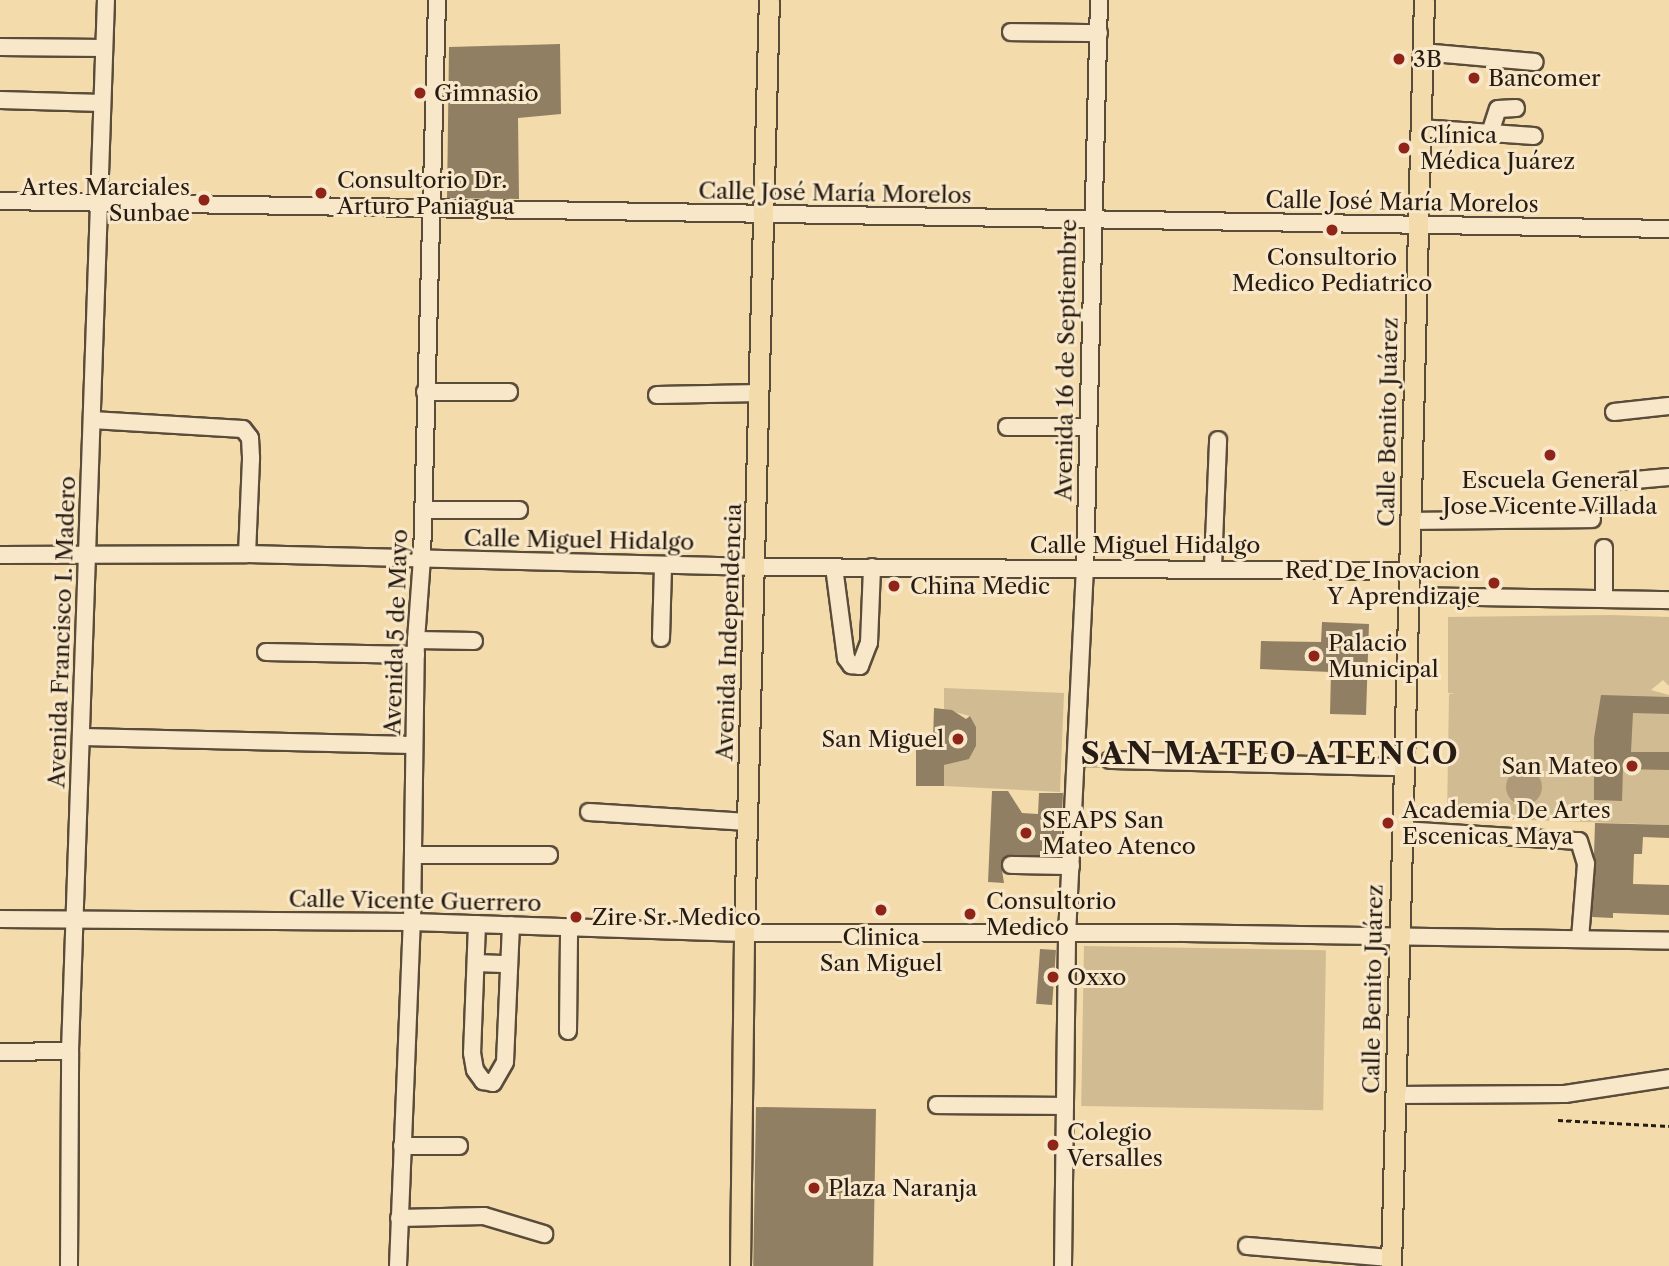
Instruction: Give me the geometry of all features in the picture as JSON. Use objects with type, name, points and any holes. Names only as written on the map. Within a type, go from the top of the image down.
[{"type":"main road","name":"Avenida Independencia","points":[[740,1266],[744,933],[757,567],[769,0]]},
{"type":"main road","name":"Calle Benito Juárez","points":[[1391,1262],[1424,0]]},
{"type":"street","name":"Avenida Francisco I. Madero","points":[[69,1266],[70,1051],[90,555],[106,0]]},
{"type":"street","name":"Avenida 5 de Mayo","points":[[398,1266],[412,922],[416,648],[422,559],[437,0]]},
{"type":"street","name":"Avenida 16 de Septiembre","points":[[1063,1266],[1068,935],[1080,760],[1090,223],[1099,0]]},
{"type":"street","points":[[1011,32],[1099,33]]},
{"type":"street","points":[[0,47],[104,48]]},
{"type":"street","points":[[1422,52],[1535,62]]},
{"type":"street","points":[[0,100],[102,103]]},
{"type":"street","points":[[1490,133],[1498,109],[1516,107]]},
{"type":"street","points":[[1420,128],[1534,136]]},
{"type":"street","name":"Calle José María Morelos","points":[[0,201],[763,213],[1090,223],[1669,229]]},
{"type":"street","points":[[425,392],[509,392]]},
{"type":"street","points":[[657,395],[760,393]]},
{"type":"street","points":[[1614,412],[1669,406]]},
{"type":"street","points":[[92,420],[243,429],[250,438],[251,459],[247,554]]},
{"type":"street","points":[[1007,427],[1087,427]]},
{"type":"street","points":[[1213,568],[1218,440]]},
{"type":"street","points":[[1624,481],[1669,477]]},
{"type":"street","points":[[423,510],[519,510]]},
{"type":"street","points":[[1410,520],[1592,519]]},
{"type":"street","points":[[1604,548],[1604,599]]},
{"type":"street","name":"Calle Miguel Hidalgo","points":[[0,555],[247,554],[757,567],[1409,571]]},
{"type":"street","points":[[661,638],[663,565]]},
{"type":"street","points":[[834,568],[846,658],[850,666],[860,666],[869,643],[872,568]]},
{"type":"street","points":[[1409,596],[1669,600]]},
{"type":"street","points":[[266,652],[416,648],[474,641]]},
{"type":"street","points":[[81,737],[414,745]]},
{"type":"street","points":[[1110,760],[1404,767]]},
{"type":"street","points":[[589,812],[748,822]]},
{"type":"street","points":[[1402,830],[1579,841],[1586,864],[1580,937]]},
{"type":"street","points":[[413,855],[549,855]]},
{"type":"street","points":[[1011,865],[1071,866]]},
{"type":"street","name":"Calle Vicente Guerrero","points":[[0,919],[412,922],[744,933],[1580,937],[1669,941]]},
{"type":"street","points":[[477,924],[472,1053],[475,1070],[483,1081],[493,1083],[505,1062],[511,925]]},
{"type":"street","points":[[568,1031],[569,927]]},
{"type":"street","points":[[476,963],[509,964]]},
{"type":"street","points":[[0,1052],[70,1051]]},
{"type":"street","points":[[1395,1095],[1565,1094],[1669,1078]]},
{"type":"street","points":[[937,1105],[1065,1106]]},
{"type":"street","points":[[402,1146],[459,1146]]},
{"type":"street","points":[[399,1218],[499,1217],[544,1234]]},
{"type":"street","points":[[1247,1246],[1391,1262]]},
{"type":"path","points":[[1558,1120],[1669,1126]]},
{"type":"shaded area","points":[[1448,617],[1669,617],[1669,686],[1663,680],[1651,690],[1669,695],[1669,825],[1447,817],[1449,694],[1455,693],[1448,693]]},
{"type":"shaded area","points":[[944,688],[1064,693],[1060,792],[944,786],[944,765],[965,756],[969,759],[976,746],[976,727],[970,716],[944,709]]},
{"type":"shaded area","points":[[1524,769],[1537,774],[1542,787],[1537,800],[1524,805],[1511,800],[1506,787],[1511,774]]},
{"type":"shaded area","points":[[1084,946],[1326,950],[1323,1110],[1081,1106]]},
{"type":"building","points":[[560,44],[561,114],[518,118],[519,199],[447,198],[449,47]]},
{"type":"building","name":"Palacio Municipal","points":[[1322,622],[1369,624],[1366,715],[1330,714],[1331,672],[1260,669],[1261,641],[1321,642]]},
{"type":"building","points":[[1601,695],[1669,697],[1669,714],[1633,713],[1631,752],[1669,752],[1669,770],[1623,769],[1622,801],[1594,800],[1594,738]]},
{"type":"building","points":[[934,708],[952,710],[966,719],[970,716],[976,727],[976,746],[969,759],[944,765],[944,786],[916,786],[916,740],[933,740]]},
{"type":"building","points":[[992,791],[1008,791],[1022,813],[1038,814],[1039,793],[1063,793],[1060,855],[1007,856],[1001,864],[1004,883],[988,882]]},
{"type":"building","points":[[1595,823],[1669,825],[1669,838],[1643,837],[1642,854],[1634,854],[1633,884],[1669,885],[1669,915],[1613,913],[1613,918],[1592,917]]},
{"type":"building","points":[[1040,949],[1056,950],[1052,1005],[1036,1004]]},
{"type":"building","name":"Plaza Naranja","points":[[756,1107],[876,1109],[873,1266],[753,1266]]},
{"type":"tunnel","points":[[1084,760],[1110,760]]},
{"type":"place","name":"3B","points":[[1399,59]]},
{"type":"place","name":"Bancomer","points":[[1474,78]]},
{"type":"place","name":"Gimnasio","points":[[420,93]]},
{"type":"place","name":"Clínica Médica Juárez","points":[[1404,148]]},
{"type":"place","name":"Consultorio Dr. Arturo Paniagua","points":[[321,193]]},
{"type":"place","name":"Artes Marciales Sunbae","points":[[204,200]]},
{"type":"place","name":"Consultorio Medico Pediatrico","points":[[1332,230]]},
{"type":"place","name":"Escuela General Jose Vicente Villada","points":[[1550,455]]},
{"type":"place","name":"Red De Inovacion Y Aprendizaje","points":[[1494,583]]},
{"type":"place","name":"China Medic","points":[[894,586]]},
{"type":"place","name":"Palacio Municipal","points":[[1314,656]]},
{"type":"place","name":"San Miguel","points":[[958,739]]},
{"type":"place","name":"San Mateo","points":[[1632,766]]},
{"type":"place","name":"Academia De Artes Escenicas Maya","points":[[1388,823]]},
{"type":"place","name":"SEAPS San Mateo Atenco","points":[[1026,833]]},
{"type":"place","name":"Clinica San Miguel","points":[[881,910]]},
{"type":"place","name":"Consultorio Medico","points":[[970,914]]},
{"type":"place","name":"Zire Sr. Medico","points":[[576,917]]},
{"type":"place","name":"Oxxo","points":[[1053,977]]},
{"type":"place","name":"Colegio Versalles","points":[[1053,1145]]},
{"type":"place","name":"Plaza Naranja","points":[[814,1188]]},
{"type":"district","name":"SAN MATEO ATENCO","points":[[1270,754]]}]
